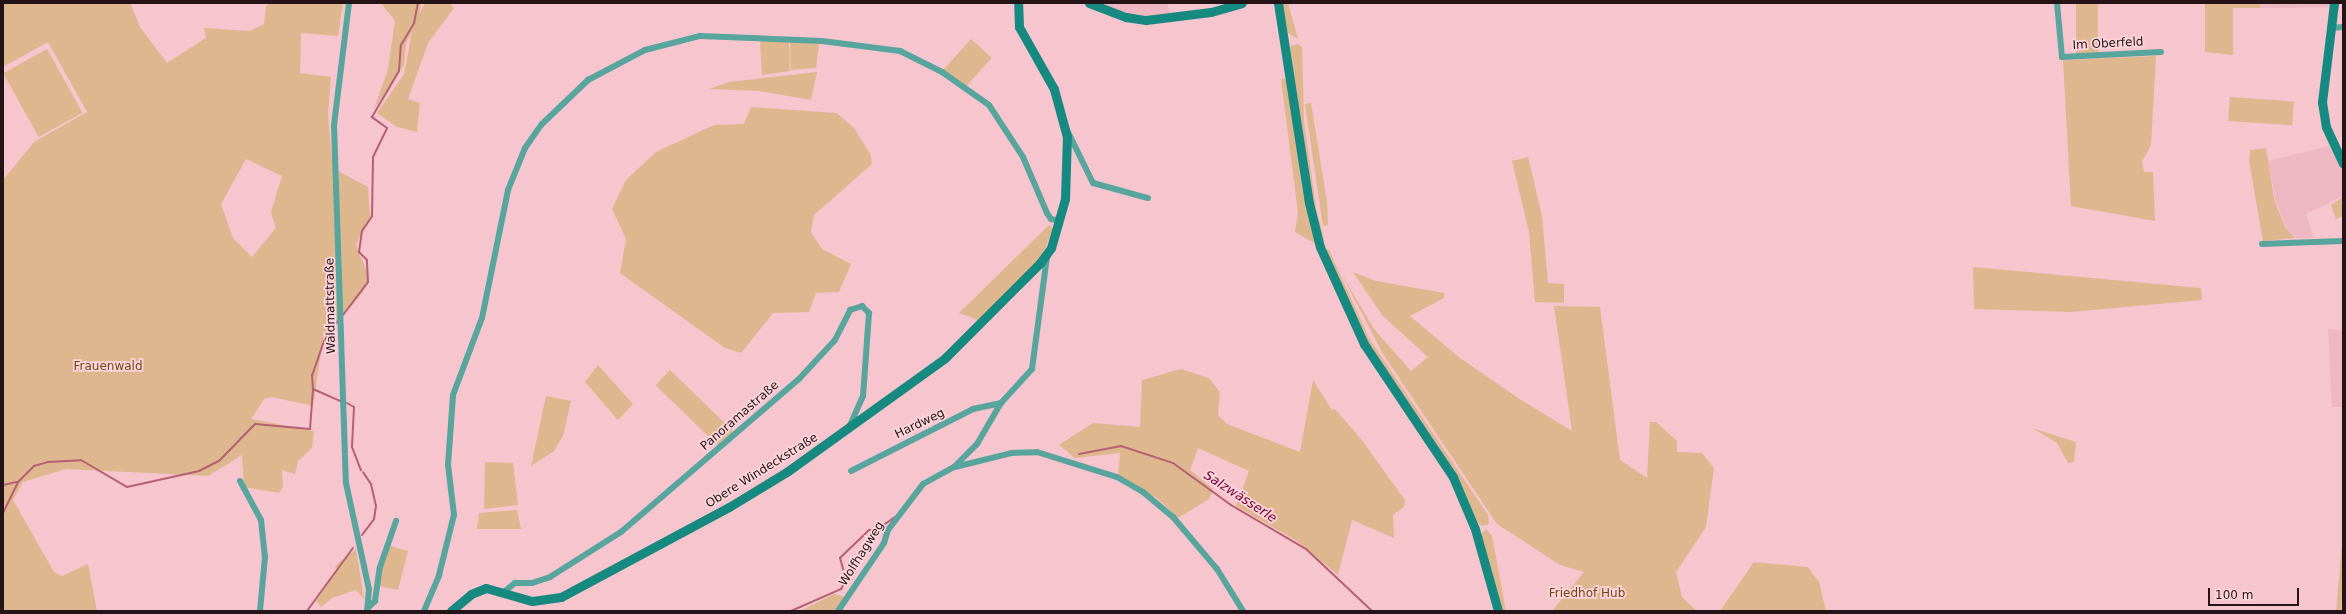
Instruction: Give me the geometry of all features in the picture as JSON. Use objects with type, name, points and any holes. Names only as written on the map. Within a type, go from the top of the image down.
[{"type":"street","name":"Waldmattstraße","points":[[349,3],[335,104],[335,158],[340,221],[346,483],[368,589],[367,610]]},
{"type":"street","points":[[1018,3],[1019,27],[1054,89],[1072,145],[1094,183],[1148,198]]},
{"type":"street","points":[[1089,3],[1126,17],[1146,20],[1184,17],[1242,3]]},
{"type":"street","points":[[1271,3],[1280,21]]},
{"type":"street","points":[[1278,3],[1311,215],[1320,248],[1364,344],[1456,483],[1475,529],[1498,611]]},
{"type":"street","name":"Im Oberfeld","points":[[2056,3],[2062,57],[2161,52]]},
{"type":"street","points":[[2334,3],[2322,83],[2323,115],[2331,142],[2343,163]]},
{"type":"street","points":[[2331,28],[2343,27]]},
{"type":"street","points":[[424,611],[439,575],[454,515],[448,465],[452,395],[482,318],[503,208],[516,167],[542,124],[588,80],[611,66],[645,50],[700,36],[822,41],[900,51],[942,72],[989,105],[1023,157],[1047,213],[1060,222]]},
{"type":"street","points":[[1047,256],[1060,222],[1068,185],[1072,145]]},
{"type":"street","points":[[2262,244],[2343,241]]},
{"type":"street","name":"Wolfhagweg","points":[[838,611],[884,543],[888,530],[923,484],[954,467],[977,444],[1001,403],[1032,369],[1047,256]]},
{"type":"street","name":"Obere Windeckstraße","points":[[451,611],[478,589],[505,591],[537,602],[568,594],[729,507],[847,430],[956,349],[1047,256]]},
{"type":"street","name":"Panoramastraße","points":[[505,591],[515,583],[532,583],[550,577],[621,532],[799,379],[835,340],[850,310],[862,306],[869,313],[863,396],[847,430]]},
{"type":"street","name":"Hardweg","points":[[851,471],[973,409],[1001,403]]},
{"type":"street","points":[[954,467],[1031,452],[1117,477],[1144,492],[1173,517],[1217,569],[1243,611]]},
{"type":"street","points":[[240,481],[262,520],[266,557],[260,611]]},
{"type":"street","name":"Waldmattstraße","points":[[367,610],[375,600],[380,566],[396,521]]},
{"type":"shaded area","points":[[1096,3],[1167,3],[1171,16],[1135,16]]},
{"type":"shaded area","points":[[2260,3],[2331,3],[2331,7],[2260,8]]},
{"type":"shaded area","points":[[2329,146],[2343,171],[2343,196],[2306,214],[2314,238],[2295,238],[2286,227],[2275,199],[2268,161]]},
{"type":"shaded area","points":[[2328,329],[2343,330],[2343,407],[2332,407]]},
{"type":"green space","name":"Frauenwald","points":[[3,3],[130,3],[140,27],[167,63],[206,38],[204,28],[250,31],[264,24],[266,6],[270,3],[343,3],[338,36],[301,33],[300,73],[331,77],[328,115],[337,212],[338,319],[323,338],[313,406],[272,397],[264,399],[251,419],[314,431],[312,448],[298,461],[295,474],[282,470],[283,487],[279,493],[244,487],[242,455],[208,476],[66,469],[23,482],[13,500],[54,572],[62,576],[88,564],[97,611],[3,611],[3,180],[34,142],[87,112],[48,42],[3,67]],"holes":[[[246,159],[282,176],[271,212],[276,228],[252,257],[233,238],[221,204]]]},
{"type":"green space","points":[[381,3],[421,3],[420,13],[425,3],[449,3],[454,8],[428,43],[408,99],[420,103],[417,132],[397,127],[377,113],[404,74],[412,32],[406,43],[404,65],[374,109],[388,69],[395,21]]},
{"type":"green space","points":[[1282,3],[1288,3],[1298,39],[1288,33]]},
{"type":"green space","points":[[2076,3],[2098,3],[2098,55],[2076,55]]},
{"type":"green space","points":[[2205,3],[2260,3],[2260,8],[2233,8],[2233,55],[2205,52]]},
{"type":"green space","points":[[971,39],[992,58],[964,88],[944,69]]},
{"type":"green space","points":[[760,40],[789,41],[790,71],[762,75]]},
{"type":"green space","points":[[790,41],[819,44],[816,68],[791,70]]},
{"type":"green space","points":[[1298,44],[1302,47],[1304,121],[1316,208],[1325,243],[1316,224],[1290,51],[1291,46]]},
{"type":"green space","points":[[47,49],[82,113],[39,137],[3,73]]},
{"type":"green space","points":[[2156,56],[2151,145],[2142,162],[2144,172],[2153,172],[2155,221],[2071,206],[2063,60]]},
{"type":"green space","points":[[817,72],[811,100],[759,91],[709,89],[729,82]]},
{"type":"green space","points":[[1288,78],[1302,189],[1316,244],[1295,232],[1298,213],[1281,79]]},
{"type":"green space","points":[[2230,97],[2294,101],[2292,125],[2228,121]]},
{"type":"green space","points":[[1311,103],[1327,202],[1328,225],[1323,226],[1305,104]]},
{"type":"green space","points":[[751,107],[837,113],[854,128],[871,155],[872,164],[814,215],[811,232],[822,249],[851,264],[839,292],[816,293],[809,312],[773,313],[741,353],[725,348],[620,273],[626,239],[612,209],[626,180],[656,152],[714,125],[744,124]]},
{"type":"green space","points":[[2266,148],[2274,199],[2285,227],[2295,238],[2263,241],[2249,161],[2250,150]]},
{"type":"green space","points":[[1528,157],[1542,216],[1548,283],[1564,284],[1564,303],[1535,302],[1529,232],[1512,161]]},
{"type":"green space","points":[[338,171],[368,187],[370,216],[356,245],[369,276],[363,292],[343,316]]},
{"type":"green space","points":[[2343,197],[2343,216],[2336,219],[2331,205]]},
{"type":"green space","points":[[1049,225],[1053,229],[1042,256],[978,320],[959,313]]},
{"type":"green space","points":[[1325,249],[1329,250],[1369,338],[1488,515],[1489,524],[1482,526],[1477,522],[1441,450],[1360,330]]},
{"type":"green space","points":[[1973,267],[2201,288],[2202,300],[2071,312],[1974,309]]},
{"type":"green space","name":"Friedhof Hub","points":[[1353,272],[1376,281],[1444,293],[1444,298],[1410,316],[1460,358],[1521,400],[1572,431],[1554,306],[1600,307],[1620,460],[1647,478],[1650,422],[1656,422],[1677,441],[1677,452],[1702,453],[1714,468],[1706,527],[1676,572],[1682,597],[1697,611],[1553,610],[1584,572],[1560,565],[1497,524],[1383,354],[1341,273],[1374,329],[1411,371],[1428,357],[1382,315]]},
{"type":"green space","points":[[598,365],[633,404],[618,420],[585,382]]},
{"type":"green space","points":[[1181,369],[1209,378],[1220,392],[1218,415],[1227,424],[1300,452],[1313,380],[1332,410],[1335,409],[1361,439],[1405,500],[1404,507],[1393,515],[1394,538],[1352,520],[1338,575],[1297,541],[1236,506],[1249,471],[1198,448],[1190,470],[1213,489],[1209,499],[1178,518],[1157,498],[1118,476],[1120,453],[1075,458],[1059,445],[1093,423],[1140,427],[1142,380]]},
{"type":"green space","points":[[670,370],[733,431],[719,446],[655,385]]},
{"type":"green space","points":[[546,396],[571,401],[563,436],[554,451],[531,466]]},
{"type":"green space","points":[[2032,428],[2076,442],[2074,462],[2068,463],[2057,443]]},
{"type":"green space","points":[[485,462],[513,463],[518,505],[484,509]]},
{"type":"green space","points":[[517,510],[521,529],[477,529],[479,513]]},
{"type":"green space","points":[[1486,529],[1492,536],[1506,611],[1502,611],[1481,534]]},
{"type":"green space","points":[[2343,532],[2343,586],[2341,611],[2336,611]]},
{"type":"green space","points":[[387,545],[408,551],[398,590],[379,586]]},
{"type":"green space","points":[[356,549],[364,599],[356,590],[332,598],[321,607],[316,601],[337,571],[335,566]]},
{"type":"green space","points":[[1754,562],[1808,567],[1819,582],[1826,611],[1720,611]]},
{"type":"green space","points":[[834,594],[845,597],[834,611],[800,611]]},
{"type":"waterway","points":[[343,315],[368,282],[367,260],[359,252],[362,231],[372,216],[373,157],[387,128],[372,117],[399,71],[401,45],[414,23],[418,3]]},
{"type":"waterway","points":[[339,319],[324,341],[312,375],[313,389],[340,401]]},
{"type":"waterway","points":[[3,513],[18,482],[34,466],[48,462],[81,460],[127,487],[199,471],[219,461],[255,424],[310,429],[313,389]]},
{"type":"waterway","points":[[347,403],[354,407],[352,447],[361,470]]},
{"type":"waterway","name":"Salzwässerle","points":[[1079,454],[1121,446],[1173,463],[1231,505],[1306,549],[1372,611]]},
{"type":"waterway","points":[[362,535],[374,519],[376,506],[371,484],[363,472]]},
{"type":"waterway","points":[[3,485],[17,482]]},
{"type":"waterway","name":"Salzwässerle","points":[[791,611],[841,589],[846,580],[840,558],[869,530],[876,530],[895,517]]},
{"type":"waterway","points":[[307,611],[353,548]]}]
